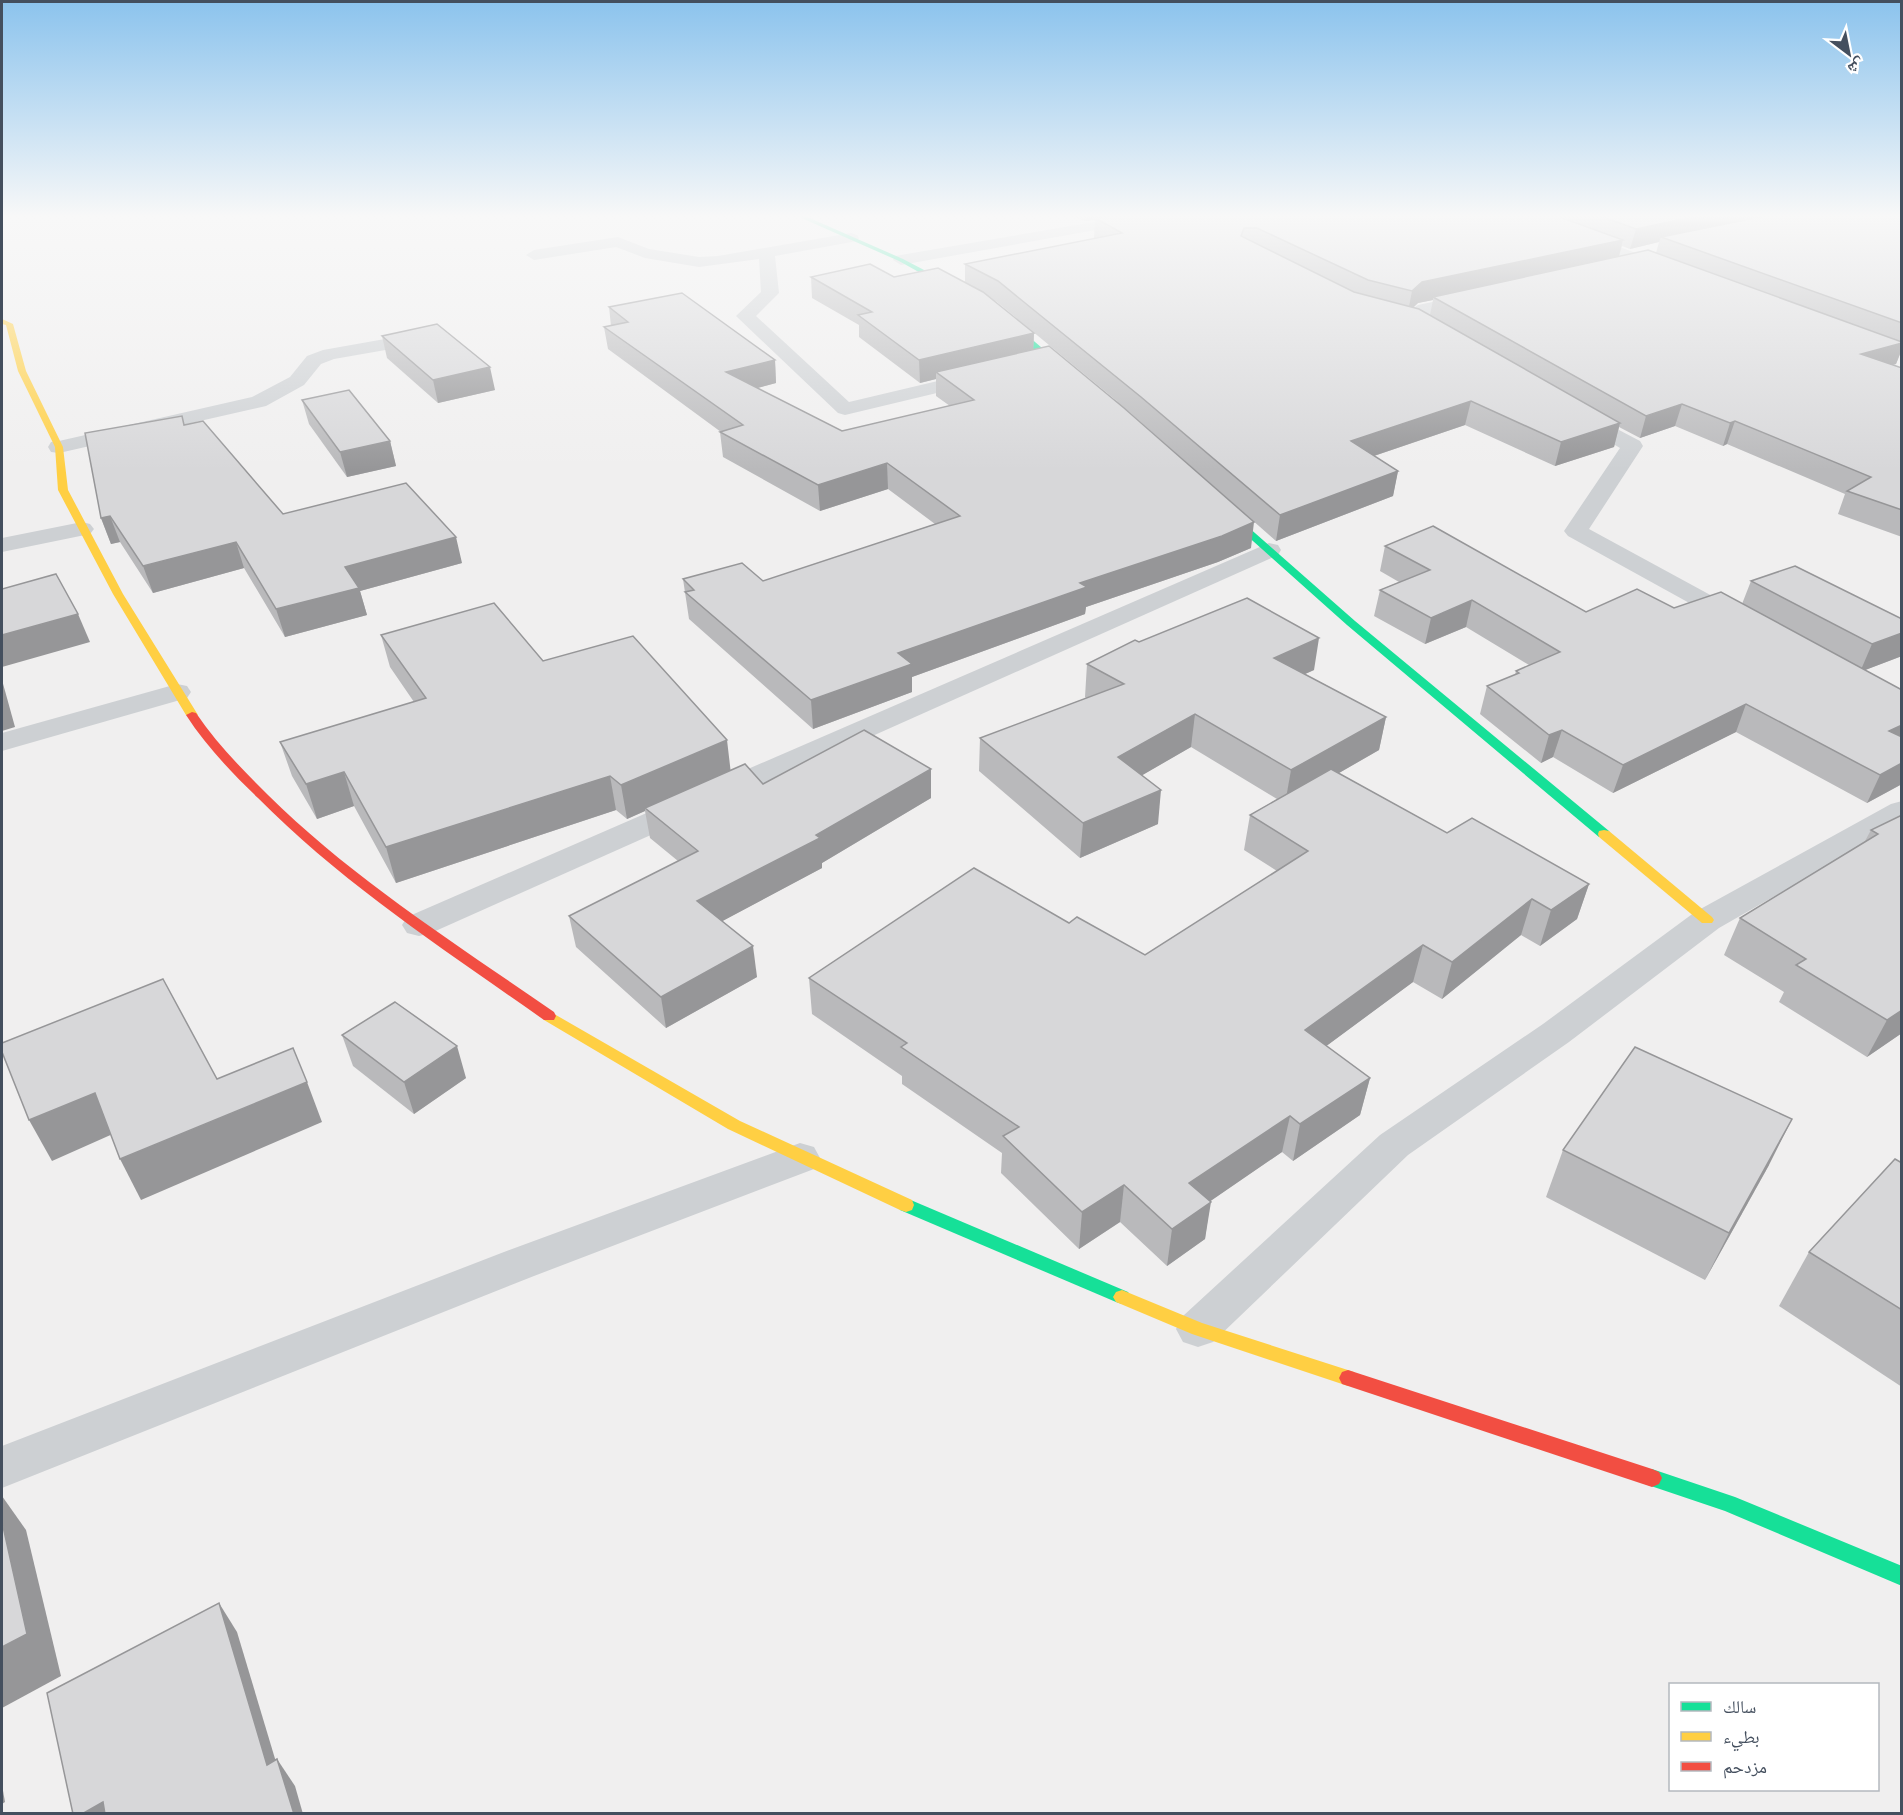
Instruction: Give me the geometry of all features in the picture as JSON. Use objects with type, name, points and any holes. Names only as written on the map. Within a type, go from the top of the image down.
[{"type":"street","points":[[762,301],[745,316],[845,409],[995,374]]},
{"type":"street","points":[[976,301],[990,308],[1087,390]]},
{"type":"street","points":[[1423,325],[1417,319],[1419,313],[1424,309],[1463,301]]},
{"type":"street","points":[[1401,319],[1423,325],[1461,347]]},
{"type":"street","points":[[2,321],[9,324],[22,371],[59,447],[63,490],[82,529],[202,732],[271,806],[370,891],[565,1027],[734,1125],[800,1158],[978,1237],[1198,1329],[1728,1503],[1902,1575]]},
{"type":"street","points":[[59,447],[260,402],[297,381],[314,360],[330,354],[434,337]]},
{"type":"street","points":[[1029,365],[1052,360]]},
{"type":"street","points":[[1560,405],[1632,446],[1576,531],[1765,635]]},
{"type":"street","points":[[1208,496],[1351,623],[1707,920]]},
{"type":"street","points":[[2,545],[82,529]]},
{"type":"street","points":[[419,925],[1269,550]]},
{"type":"street","points":[[2,742],[177,692]]},
{"type":"street","points":[[1198,1329],[1394,1145],[1556,1033],[1707,920],[1902,810]]},
{"type":"street","points":[[2,1467],[508,1268],[800,1158]]},
{"type":"building","points":[[642,301],[693,301],[775,360],[726,372],[842,431],[974,400],[936,372],[1049,346],[1124,408],[1254,522],[1222,536],[1080,583],[1087,587],[898,653],[912,664],[811,700],[685,592],[694,590],[683,579],[742,563],[763,581],[960,516],[887,463],[818,485],[720,432],[743,425],[604,327],[628,322],[609,307]]},
{"type":"building","points":[[852,301],[994,301],[1034,333],[919,360],[858,315],[872,312]]},
{"type":"building","points":[[1022,301],[1387,301],[1419,309],[1620,423],[1561,442],[1471,401],[1351,441],[1398,471],[1280,515],[1141,397]]},
{"type":"building","points":[[1440,301],[1788,301],[1902,342],[1861,354],[1902,368],[1902,510],[1847,491],[1871,477],[1735,421],[1730,423],[1682,404],[1646,416]]},
{"type":"building","points":[[1840,301],[1902,301],[1902,323]]},
{"type":"building","points":[[437,324],[490,367],[433,380],[382,336]]},
{"type":"building","points":[[349,390],[390,441],[340,452],[302,400]]},
{"type":"building","points":[[182,416],[184,425],[203,421],[283,514],[406,483],[456,537],[345,567],[359,588],[276,609],[236,542],[143,566],[110,516],[101,518],[85,433]]},
{"type":"building","points":[[1433,526],[1586,612],[1637,589],[1674,608],[1721,592],[1902,690],[1902,725],[1889,731],[1902,737],[1902,763],[1880,775],[1746,704],[1623,765],[1562,730],[1549,735],[1487,686],[1560,652],[1472,600],[1431,618],[1380,590],[1430,570],[1385,546]]},
{"type":"building","points":[[1795,566],[1902,619],[1902,633],[1872,644],[1751,581]]},
{"type":"building","points":[[56,574],[78,614],[2,635],[2,589]]},
{"type":"building","points":[[1247,598],[1319,638],[1274,658],[1386,717],[1291,770],[1195,714],[1118,757],[1161,790],[1083,823],[980,738],[1124,684],[1087,664],[1135,640],[1139,642]]},
{"type":"building","points":[[494,603],[543,661],[633,636],[727,740],[621,785],[610,776],[386,847],[344,772],[306,784],[280,742],[426,698],[381,635]]},
{"type":"building","points":[[864,730],[931,769],[816,835],[820,838],[697,901],[753,946],[661,997],[569,916],[698,851],[645,808],[745,764],[763,784]]},
{"type":"building","points":[[1331,769],[1447,833],[1472,818],[1589,884],[1551,910],[1532,899],[1452,962],[1423,945],[1305,1030],[1370,1078],[1300,1124],[1290,1116],[1189,1183],[1211,1202],[1172,1229],[1124,1185],[1082,1212],[1003,1136],[1019,1127],[901,1047],[907,1043],[809,978],[974,868],[1069,923],[1077,917],[1145,955],[1308,851],[1250,815]]},
{"type":"building","points":[[1902,815],[1902,1010],[1887,1020],[1796,965],[1806,959],[1740,918],[1878,834],[1871,830]]},
{"type":"building","points":[[163,979],[217,1079],[293,1048],[307,1082],[120,1159],[95,1093],[29,1120],[2,1052],[2,1043]]},
{"type":"building","points":[[395,1002],[457,1046],[404,1082],[342,1035]]},
{"type":"building","points":[[1635,1047],[1792,1119],[1729,1233],[1563,1150]]},
{"type":"building","points":[[1895,1159],[1902,1163],[1902,1310],[1809,1252]]},
{"type":"building","points":[[2,1522],[27,1634],[2,1647]]},
{"type":"building","points":[[219,1603],[267,1765],[277,1759],[294,1814],[105,1814],[103,1802],[82,1814],[73,1814],[47,1693]]},
{"type":"traffic: fast","points":[[976,301],[990,308],[1072,377]]},
{"type":"traffic: fast","points":[[1219,506],[1351,623],[1604,834]]},
{"type":"traffic: fast","points":[[906,1205],[1122,1297]]},
{"type":"traffic: fast","points":[[1652,1478],[1728,1503],[1902,1576]]},
{"type":"traffic: slow","points":[[2,321],[9,324],[22,371],[59,447],[63,490],[118,594],[192,715]]},
{"type":"traffic: slow","points":[[1604,834],[1707,920]]},
{"type":"traffic: slow","points":[[549,1016],[734,1125],[906,1205]]},
{"type":"traffic: slow","points":[[1122,1297],[1198,1329],[1348,1378]]},
{"type":"traffic: jam","points":[[192,715],[210,740],[244,778],[314,844],[390,904],[549,1016]]},
{"type":"traffic: jam","points":[[1348,1378],[1652,1478]]}]
